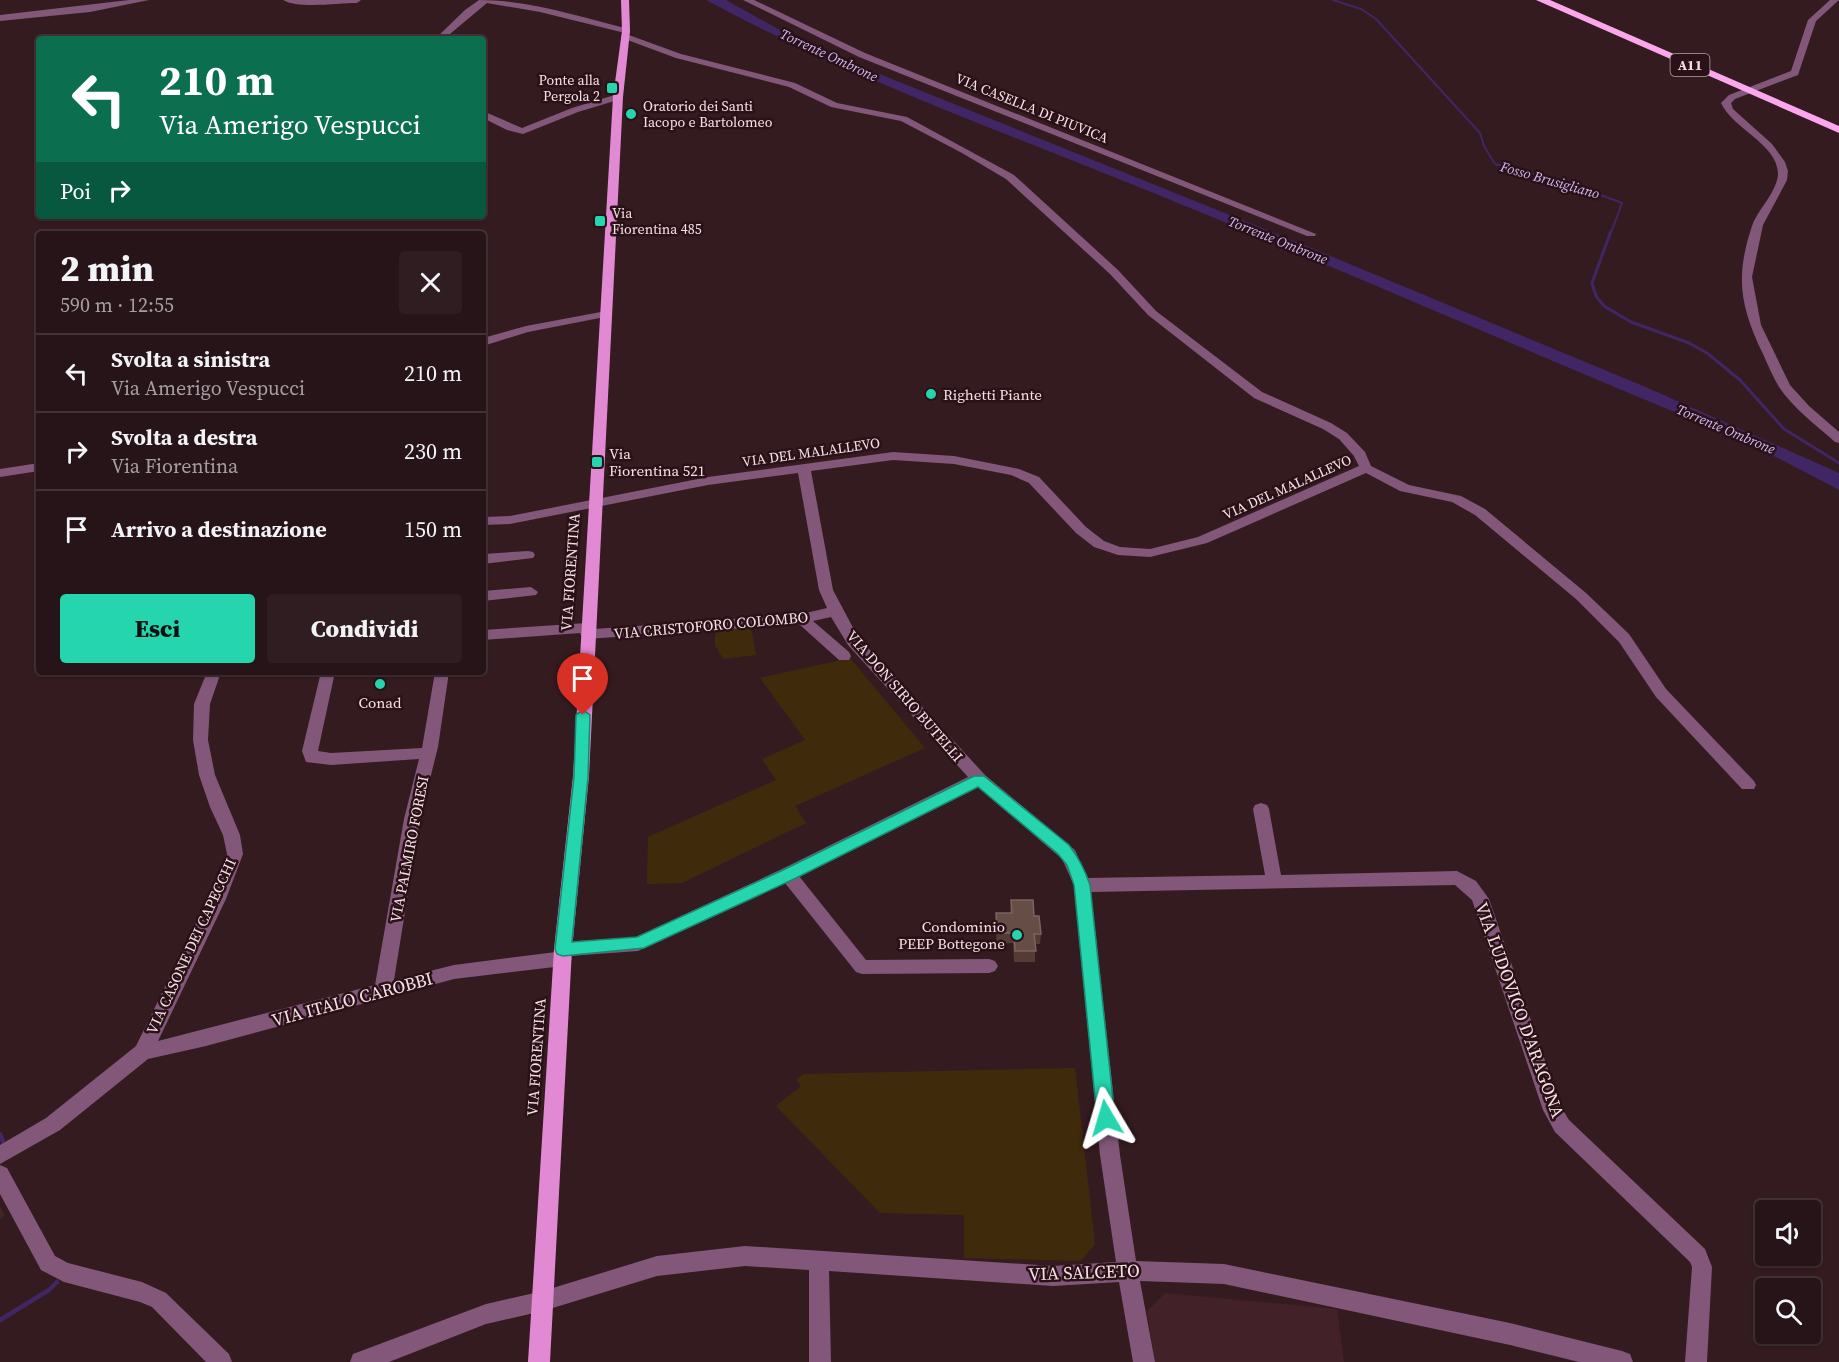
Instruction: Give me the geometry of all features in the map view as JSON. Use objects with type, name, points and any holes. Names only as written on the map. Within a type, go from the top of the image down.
[{"type":"highway","name":"A11","points":[[1541,0],[1839,130]]},
{"type":"highway","name":"A11","points":[[1553,0],[1839,125]]},
{"type":"main road","name":"VIA FIORENTINA","points":[[539,1362],[563,954],[581,777],[587,631],[618,102],[626,34],[625,0]]},
{"type":"street","points":[[0,18],[90,9],[145,0]]},
{"type":"street","points":[[287,0],[311,2],[357,0]]},
{"type":"street","points":[[442,36],[468,12],[486,0]]},
{"type":"street","name":"VIA DEL MALALLEVO","points":[[486,0],[560,14],[626,34],[680,56],[792,85],[834,105],[904,119],[966,151],[1010,177],[1114,272],[1152,313],[1258,395],[1327,426],[1343,436],[1360,455],[1366,468],[1202,540],[1150,553],[1118,551],[1099,544],[1081,530],[1034,480],[999,467],[954,460],[893,456],[708,481],[596,502]]},
{"type":"street","name":"VIA CASELLA DI PIUVICA","points":[[747,0],[862,55],[1311,234]]},
{"type":"street","points":[[1835,0],[1812,20],[1797,71],[1732,97],[1727,101],[1727,108],[1769,146],[1784,171],[1782,180],[1758,225],[1746,277],[1755,325],[1785,386],[1805,409],[1839,439]]},
{"type":"street","points":[[486,116],[510,128],[523,131],[593,105],[618,102]]},
{"type":"street","points":[[486,341],[567,320],[606,314]]},
{"type":"street","points":[[0,473],[36,467]]},
{"type":"street","points":[[1366,468],[1405,488],[1456,499],[1480,512],[1581,596],[1624,638],[1661,693],[1748,785]]},
{"type":"street","name":"VIA DON SIRIO BUTELLI","points":[[804,469],[824,581],[835,611],[862,652],[979,780],[1064,850],[1074,862],[1082,885],[1103,1092],[1128,1271],[1144,1362]]},
{"type":"street","points":[[486,521],[510,520],[596,502]]},
{"type":"street","points":[[486,559],[528,555]]},
{"type":"street","points":[[486,596],[531,592]]},
{"type":"street","name":"VIA CRISTOFORO COLOMBO","points":[[486,635],[802,619],[835,611]]},
{"type":"street","points":[[802,619],[844,656]]},
{"type":"street","name":"VIA CASONE DEI CAPECCHI","points":[[0,1155],[53,1124],[143,1052],[150,1033],[218,899],[236,854],[230,828],[212,790],[201,739],[203,698],[212,675]]},
{"type":"street","points":[[327,675],[309,754],[315,759],[428,753]]},
{"type":"street","name":"VIA PALMIRO FORESI","points":[[383,990],[416,796],[428,753],[441,675]]},
{"type":"street","name":"VIA ITALO CAROBBI","points":[[143,1052],[206,1038],[467,969],[638,944],[788,874],[979,780]]},
{"type":"street","points":[[1261,809],[1274,880]]},
{"type":"street","points":[[788,874],[862,967],[989,966]]},
{"type":"street","name":"VIA LUDOVICO D'ARAGONA","points":[[1082,885],[1457,878],[1475,889],[1553,1110],[1562,1126],[1698,1256],[1702,1267],[1696,1362]]},
{"type":"street","points":[[0,1174],[48,1263],[64,1272],[142,1292],[159,1300],[221,1362]]},
{"type":"street","name":"VIA SALCETO","points":[[361,1362],[486,1314],[543,1301],[657,1266],[746,1256],[1053,1276],[1156,1270],[1224,1274],[1510,1334],[1622,1362]]},
{"type":"street","points":[[819,1260],[820,1362]]},
{"type":"shaded area","points":[[751,626],[756,655],[723,659],[715,645],[715,629]]},
{"type":"shaded area","points":[[850,658],[925,748],[795,806],[806,823],[682,883],[647,884],[648,837],[776,780],[762,759],[805,740],[760,678]]},
{"type":"shaded area","points":[[1075,1068],[1095,1244],[1081,1261],[964,1258],[964,1215],[880,1213],[776,1106],[801,1086],[796,1080],[803,1074]]},
{"type":"shaded area","points":[[1165,1293],[1337,1309],[1344,1362],[1155,1362],[1147,1311]]},
{"type":"water","name":"Torrente Ombrone","points":[[706,0],[726,0],[796,39],[850,62],[1304,245],[1648,388],[1839,473],[1839,490],[1780,459],[1704,424],[1220,220],[870,79]]},
{"type":"building","name":"Condominio PEEP Bottegone","points":[[1011,900],[1033,900],[1034,916],[1039,916],[1041,934],[1034,934],[1036,951],[1015,951],[1014,933],[997,933],[996,913],[1012,913]]},
{"type":"waterway","name":"Fosso Brusigliano","points":[[1333,0],[1361,9],[1376,19],[1480,133],[1484,146],[1495,164],[1566,182],[1622,203],[1611,233]]},
{"type":"waterway","name":"Fosso Brusigliano","points":[[1611,231],[1592,283],[1596,296],[1604,306],[1631,322],[1689,343],[1707,353],[1740,380],[1784,429],[1839,463]]},
{"type":"waterway","points":[[0,1134],[4,1144]]},
{"type":"waterway","points":[[0,1320],[49,1290],[57,1282]]},
{"type":"place","name":"Ponte alla Pergola 2","points":[[612,88]]},
{"type":"place","name":"Oratorio dei Santi Iacopo e Bartolomeo","points":[[631,114]]},
{"type":"place","name":"Via Fiorentina 485","points":[[600,221]]},
{"type":"place","name":"Righetti Piante","points":[[931,394]]},
{"type":"place","name":"Via Fiorentina 521","points":[[597,462]]},
{"type":"place","name":"Conad","points":[[380,684]]},
{"type":"place","name":"Condominio PEEP Bottegone","points":[[1017,935]]},
{"type":"route","points":[[583,715],[581,777],[563,949],[638,944],[788,874],[979,780],[1070,855],[1078,871],[1082,885],[1106,1118]]}]
